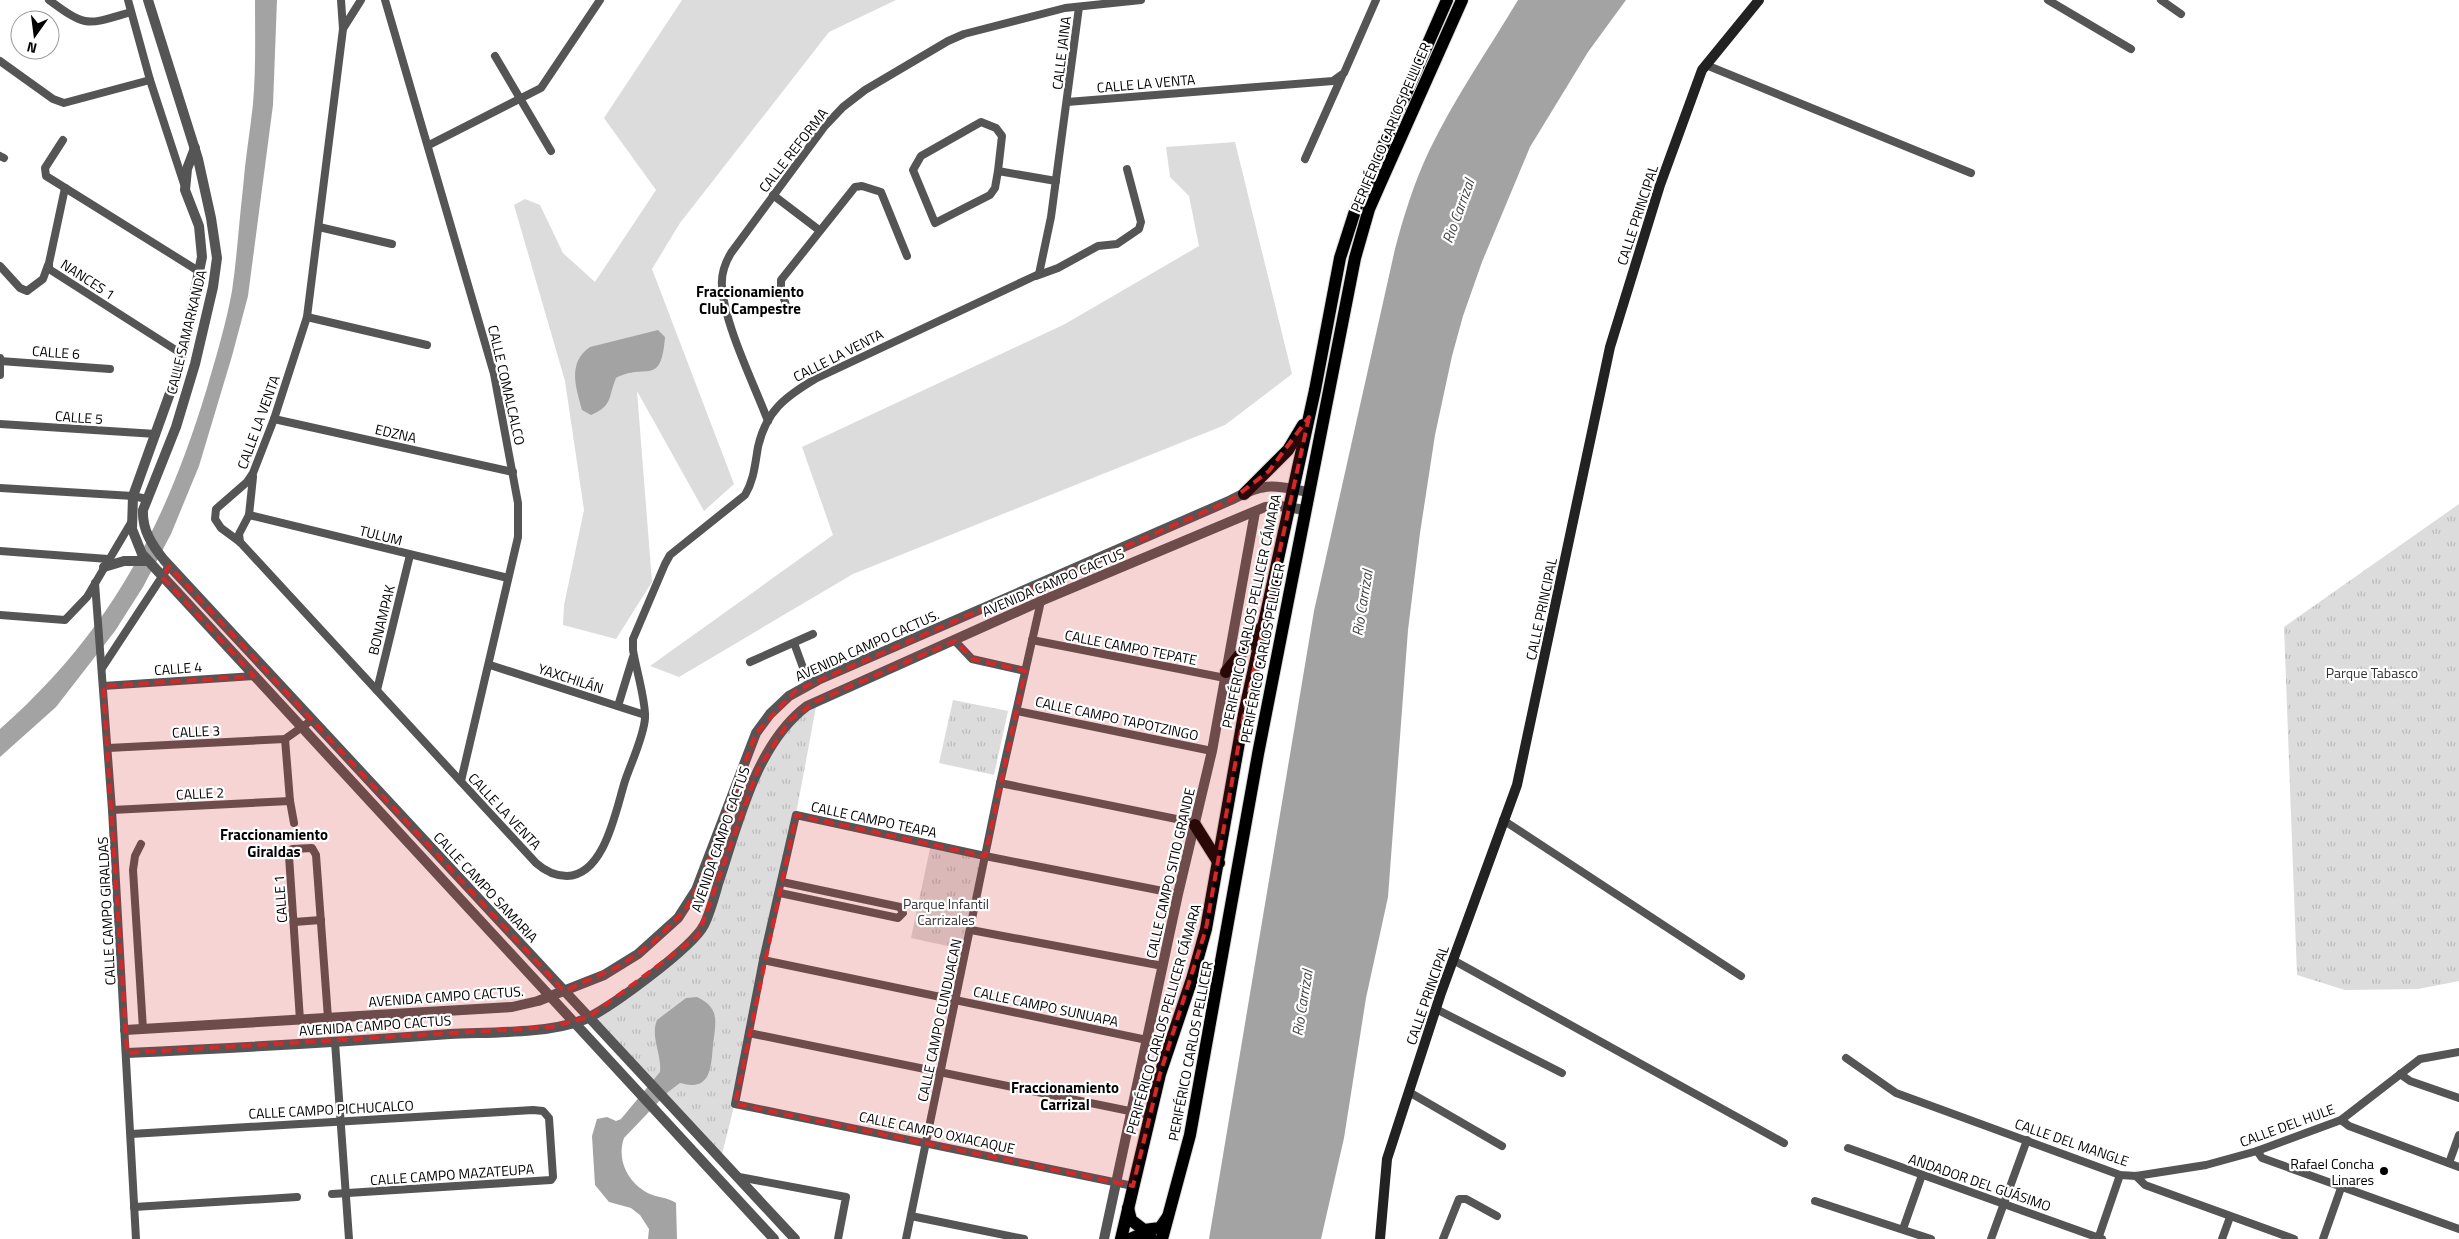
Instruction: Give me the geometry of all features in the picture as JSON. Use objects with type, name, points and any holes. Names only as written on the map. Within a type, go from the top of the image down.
[{"type":"main road","name":"PERIFÉRICO CARLOS PELLICER CÁMARA","points":[[1121,1239],[1160,1074],[1192,979],[1206,929],[1244,714],[1347,232],[1381,148],[1447,0]]},
{"type":"main road","name":"PERIFÉRICO CARLOS PELLICER","points":[[1162,1239],[1190,1135],[1241,860],[1258,754],[1355,258],[1370,209],[1462,0]]},
{"type":"main road","name":"CALLE PRINCIPAL","points":[[1380,1239],[1387,1159],[1453,960],[1517,785],[1610,347],[1660,185],[1702,70],[1759,0]]},
{"type":"main road","points":[[1244,494],[1288,450],[1309,417]]},
{"type":"main road","points":[[1226,675],[1264,624]]},
{"type":"main road","points":[[1195,824],[1219,863]]},
{"type":"main road","points":[[1128,1208],[1131,1220],[1144,1230],[1160,1228],[1167,1218]]},
{"type":"main road","points":[[1130,1239],[1137,1236],[1152,1239]]},
{"type":"street","points":[[49,0],[81,22],[99,21],[131,12]]},
{"type":"street","name":"CALLE SAMARKANDA","points":[[128,0],[150,80],[185,186]]},
{"type":"street","points":[[148,0],[195,148]]},
{"type":"street","name":"CALLE LA VENTA","points":[[341,0],[343,29],[306,318],[256,468],[247,482],[216,509],[214,514],[218,525],[240,542],[541,867],[560,875],[581,873],[592,864],[606,841],[645,715],[632,645],[635,633],[667,560],[745,495],[752,482],[759,445],[768,421],[776,408],[786,397],[815,379],[941,318],[1058,268],[1098,246],[1117,244],[1139,229],[1141,222],[1127,169]]},
{"type":"street","name":"CALLE LA VENTA","points":[[343,29],[361,0]]},
{"type":"street","name":"CALLE COMALCALCO","points":[[385,0],[494,374],[518,503],[519,530],[490,665],[461,781]]},
{"type":"street","points":[[429,146],[521,100],[545,84],[600,0]]},
{"type":"street","name":"CALLE REFORMA","points":[[768,421],[727,312],[722,280],[731,252],[824,127],[843,107],[865,90],[957,37],[1066,8],[1141,0]]},
{"type":"street","points":[[1305,159],[1376,0]]},
{"type":"street","points":[[2048,0],[2131,49]]},
{"type":"street","points":[[2161,0],[2181,14]]},
{"type":"street","name":"CALLE JAINA","points":[[1067,102],[1079,7]]},
{"type":"street","points":[[495,56],[551,151]]},
{"type":"street","points":[[0,62],[52,99],[64,103],[150,80]]},
{"type":"street","points":[[1706,65],[1971,173]]},
{"type":"street","name":"CALLE LA VENTA","points":[[1067,102],[1333,81],[1344,73]]},
{"type":"street","points":[[1034,277],[1041,268],[1056,182],[1067,102]]},
{"type":"street","points":[[981,122],[992,126],[1002,136],[998,170],[995,188],[990,195],[935,223],[913,170],[921,156],[981,122]]},
{"type":"street","points":[[63,140],[44,172],[46,176],[200,272]]},
{"type":"street","name":"CALLE SAMARKANDA","points":[[147,560],[137,544],[131,521],[133,496],[156,434],[182,354],[200,272],[203,250],[200,233],[185,195],[187,168],[195,148]]},
{"type":"street","name":"CALLE SAMARKANDA","points":[[143,517],[147,499],[179,418],[198,351],[217,258],[214,231],[195,148]]},
{"type":"street","points":[[998,170],[1056,182]]},
{"type":"street","points":[[788,311],[781,290],[781,280],[855,187],[862,186],[878,190],[883,195],[907,256]]},
{"type":"street","name":"NANCES 1","points":[[65,188],[48,265],[53,272],[182,354]]},
{"type":"street","points":[[773,195],[819,230]]},
{"type":"street","points":[[319,227],[392,244]]},
{"type":"street","points":[[0,266],[20,288],[27,291],[43,278],[48,265]]},
{"type":"street","points":[[306,318],[427,345]]},
{"type":"street","points":[[0,360],[0,375]]},
{"type":"street","name":"CALLE 6","points":[[0,360],[110,369]]},
{"type":"street","name":"EDZNA","points":[[274,418],[513,472]]},
{"type":"street","name":"CALLE 5","points":[[0,424],[156,434]]},
{"type":"street","points":[[240,542],[238,534],[249,515],[250,489],[256,468]]},
{"type":"street","name":"AVENIDA CAMPO CACTUS.","points":[[125,1030],[512,1007],[564,991],[621,965],[652,943],[681,914],[698,884],[756,733],[770,714],[788,696],[809,684],[1263,486],[1308,492]]},
{"type":"street","points":[[0,488],[133,496],[147,499]]},
{"type":"street","name":"AVENIDA CAMPO CACTUS","points":[[127,1053],[335,1042],[551,1027],[589,1017],[662,966],[698,936],[708,916],[758,770],[770,746],[790,720],[817,701],[1041,601],[1255,512],[1270,506],[1305,510]]},
{"type":"street","name":"CALLE CAMPO SITIO GRANDE","points":[[1104,1239],[1178,894],[1212,750],[1255,512]]},
{"type":"street","name":"TULUM","points":[[249,515],[508,578]]},
{"type":"street","points":[[0,615],[65,620],[87,597],[131,521],[143,517]]},
{"type":"street","name":"CALLE CAMPO SAMARIA","points":[[143,517],[147,534],[158,553],[169,566],[795,1239]]},
{"type":"street","points":[[0,551],[106,563],[147,560]]},
{"type":"street","name":"BONAMPAK","points":[[376,690],[410,555]]},
{"type":"street","name":"CALLE CAMPO SAMARIA","points":[[147,560],[774,1239]]},
{"type":"street","points":[[102,668],[169,566]]},
{"type":"street","name":"CALLE CAMPO GIRALDAS","points":[[95,582],[112,810],[136,1239]]},
{"type":"street","name":"CALLE CAMPO CUNDUACAN","points":[[906,1239],[1000,783],[1041,601]]},
{"type":"street","points":[[750,662],[813,634]]},
{"type":"street","name":"CALLE CAMPO TEPATE","points":[[1032,640],[1226,675]]},
{"type":"street","points":[[955,641],[972,659],[1025,670]]},
{"type":"street","points":[[794,643],[809,684]]},
{"type":"street","points":[[618,706],[633,655]]},
{"type":"street","name":"YAXCHILÁN","points":[[490,665],[645,715]]},
{"type":"street","name":"CALLE 4","points":[[103,686],[254,676]]},
{"type":"street","name":"CALLE CAMPO TAPOTZINGO","points":[[1017,711],[1212,750]]},
{"type":"street","points":[[294,823],[284,739],[312,720]]},
{"type":"street","name":"CALLE 3","points":[[108,748],[284,739]]},
{"type":"street","points":[[1000,783],[1195,824]]},
{"type":"street","name":"CALLE 2","points":[[112,810],[290,801]]},
{"type":"street","name":"CALLE CAMPO TEAPA","points":[[735,1104],[748,1033],[796,815],[985,856],[1178,894]]},
{"type":"street","points":[[1503,820],[1741,976]]},
{"type":"street","name":"CALLE CAMPO GIRALDAS","points":[[140,844],[135,856],[133,870],[143,1029]]},
{"type":"street","name":"CALLE 1","points":[[300,1020],[289,856],[294,848],[312,848],[314,850],[328,1018]]},
{"type":"street","points":[[780,892],[898,918],[903,913],[900,907],[782,882]]},
{"type":"street","points":[[294,922],[321,920]]},
{"type":"street","points":[[971,930],[1163,966]]},
{"type":"street","name":"CALLE CAMPO SUNUAPA","points":[[764,960],[1147,1040]]},
{"type":"street","points":[[1453,960],[1784,1143]]},
{"type":"street","points":[[1436,1009],[1562,1073]]},
{"type":"street","points":[[748,1033],[1149,1115]]},
{"type":"street","points":[[335,1042],[349,1239]]},
{"type":"street","name":"CALLE DEL HULE","points":[[2136,1176],[2206,1165],[2257,1151],[2341,1120],[2420,1059],[2459,1052]]},
{"type":"street","name":"CALLE DEL MANGLE","points":[[1846,1058],[1896,1093],[2120,1175],[2136,1176],[2145,1185],[2294,1239]]},
{"type":"street","points":[[2400,1074],[2410,1081],[2459,1098]]},
{"type":"street","points":[[1409,1092],[1502,1146]]},
{"type":"street","name":"CALLE CAMPO OXIACAQUE","points":[[735,1104],[1133,1186]]},
{"type":"street","name":"CALLE CAMPO PICHUCALCO","points":[[130,1134],[533,1110]]},
{"type":"street","name":"CALLE CAMPO MAZATEUPA","points":[[332,1194],[550,1180],[553,1177],[549,1118],[543,1111],[533,1110]]},
{"type":"street","points":[[2341,1120],[2349,1126],[2459,1166]]},
{"type":"street","points":[[2449,1163],[2459,1135]]},
{"type":"street","points":[[1991,1239],[2027,1140]]},
{"type":"street","name":"ANDADOR DEL GUÁSIMO","points":[[1848,1148],[2004,1202],[2100,1239]]},
{"type":"street","points":[[2257,1151],[2262,1158],[2459,1229]]},
{"type":"street","points":[[1904,1229],[1922,1175]]},
{"type":"street","points":[[2100,1239],[2120,1175]]},
{"type":"street","points":[[739,1177],[846,1197],[838,1239]]},
{"type":"street","points":[[2323,1239],[2341,1188]]},
{"type":"street","points":[[134,1207],[297,1196]]},
{"type":"street","points":[[1443,1239],[1459,1199],[1466,1199],[1498,1216]]},
{"type":"street","points":[[1815,1201],[1931,1239]]},
{"type":"street","points":[[911,1216],[1024,1239]]},
{"type":"street","points":[[2222,1239],[2230,1217]]},
{"type":"highlighted area","points":[[1309,417],[1244,714],[1206,929],[1160,1074],[1133,1186],[735,1104],[796,815],[985,856],[1025,671],[972,659],[955,641],[817,701],[790,720],[758,770],[698,936],[589,1017],[551,1027],[127,1053],[103,686],[254,676],[162,577],[169,566],[564,991],[621,965],[652,943],[685,910],[699,884],[756,733],[795,691],[1231,500],[1269,471]]},
{"type":"green space","points":[[682,0],[896,0],[829,32],[680,223],[652,269],[734,484],[704,511],[637,391],[652,582],[616,639],[563,625],[564,605],[584,510],[565,381],[514,205],[525,199],[540,205],[563,253],[595,282],[656,190],[604,118]]},
{"type":"green space","points":[[1235,142],[1292,374],[1225,425],[853,574],[679,677],[650,666],[833,535],[802,447],[1065,324],[1199,246],[1189,196],[1170,177],[1166,147]]},
{"type":"green space","name":"Parque Tabasco","points":[[2459,504],[2459,981],[2418,989],[2345,990],[2297,975],[2284,627]]},
{"type":"green space","points":[[953,700],[1008,711],[994,775],[939,763]]},
{"type":"green space","points":[[817,701],[785,873],[761,988],[721,1158],[589,1017],[693,941],[769,746]]},
{"type":"green space","name":"Parque Infantil Carrizales","points":[[931,844],[985,856],[966,950],[911,938]]},
{"type":"water","points":[[255,0],[277,0],[273,105],[248,296],[199,466],[171,534],[143,587],[115,631],[56,707],[0,757],[0,729],[72,655],[102,616],[129,575],[152,532],[191,439],[227,316],[232,291],[253,104]]},
{"type":"water","name":"Rio Carrizal","points":[[1518,0],[1626,0],[1588,52],[1530,147],[1482,262],[1463,316],[1452,356],[1435,435],[1408,630],[1388,897],[1366,998],[1344,1138],[1321,1239],[1209,1239],[1314,611],[1395,249],[1410,199],[1429,151],[1460,94]]},
{"type":"water","points":[[658,330],[665,337],[663,353],[660,363],[656,368],[616,378],[609,400],[603,408],[591,415],[582,410],[575,376],[578,360],[583,353],[590,347]]},
{"type":"water","points":[[697,997],[709,1005],[715,1017],[710,1070],[707,1076],[704,1081],[698,1084],[680,1083],[668,1092],[624,1138],[622,1147],[623,1163],[630,1178],[650,1194],[676,1203],[677,1239],[648,1239],[649,1229],[640,1215],[631,1208],[609,1202],[595,1185],[592,1136],[597,1119],[607,1117],[616,1121],[621,1119],[660,1072],[655,1039],[657,1020],[686,998]]},
{"type":"place","name":"Rafael Concha Linares","points":[[2384,1171]]},
{"type":"district","name":"Fraccionamiento Club Campestre","points":[[750,300]]},
{"type":"district","name":"Fraccionamiento Giraldas","points":[[274,842]]},
{"type":"district","name":"Fraccionamiento Carrizal","points":[[1065,1096]]}]
